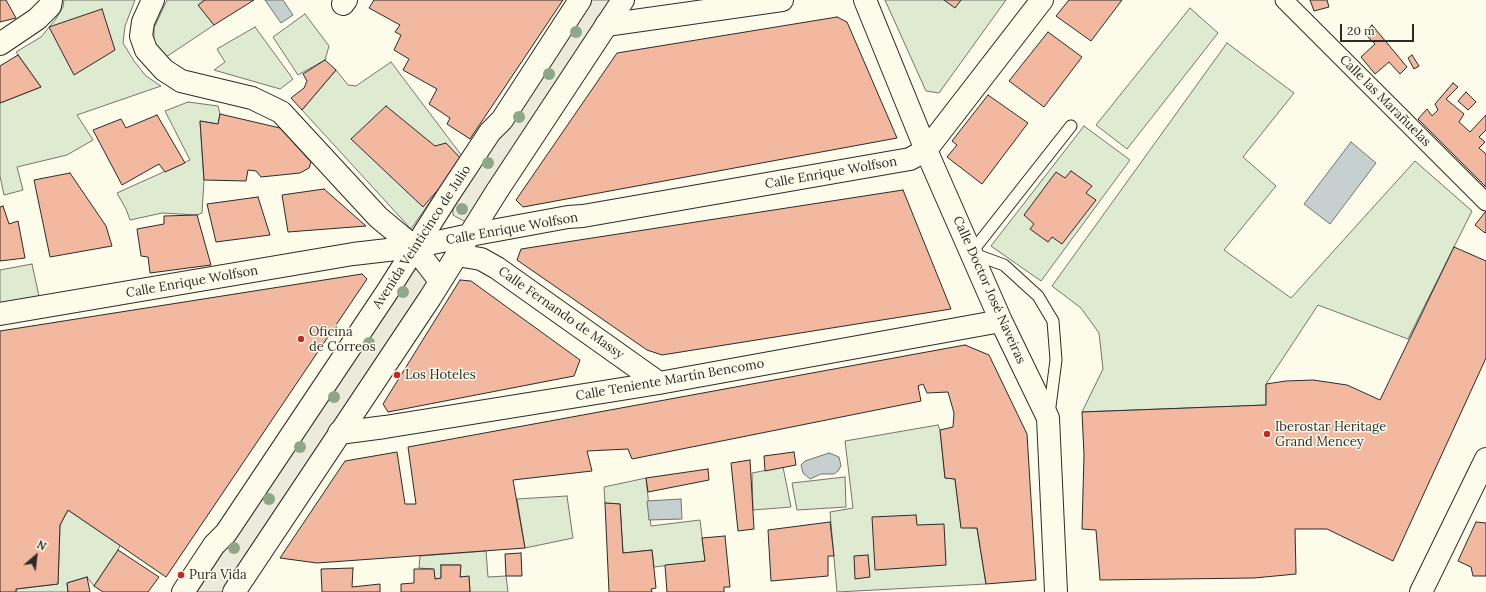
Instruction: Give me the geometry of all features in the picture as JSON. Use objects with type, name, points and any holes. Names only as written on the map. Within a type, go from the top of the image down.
[{"type":"street","points":[[0,44],[38,19],[50,6],[51,0]]},
{"type":"street","points":[[153,0],[143,22],[141,36],[146,50],[164,70],[181,81],[252,98],[281,112],[378,217],[414,247],[440,281]]},
{"type":"street","name":"Avenida Veinticinco de Julio","points":[[183,592],[214,545],[230,526],[387,292],[414,247],[490,132],[502,120],[580,0]]},
{"type":"street","points":[[234,592],[430,298],[623,0]]},
{"type":"street","points":[[606,25],[782,0]]},
{"type":"street","name":"Calle Doctor José Naveiras","points":[[865,0],[926,150],[1000,321],[1048,418],[1056,592]]},
{"type":"street","points":[[926,150],[1042,0]]},
{"type":"street","name":"Calle las Marañuelas","points":[[1284,0],[1486,202]]},
{"type":"street","name":"Calle Enrique Wolfson","points":[[0,314],[353,254],[414,247],[470,235],[910,159],[926,150]]},
{"type":"street","name":"Calle Fernando de Massy","points":[[457,255],[481,259],[497,268],[659,383]]},
{"type":"street","name":"Calle Teniente Martín Bencomo","points":[[339,433],[385,428],[659,383],[1000,321]]},
{"type":"street","points":[[1421,592],[1486,459]]},
{"type":"lane","points":[[1048,418],[1056,360],[1053,321],[1038,296],[1004,265],[971,253],[1071,126]]},
{"type":"green space","points":[[64,0],[135,0],[125,26],[123,43],[134,61],[146,76],[161,86],[77,115],[93,140],[67,155],[17,167],[23,190],[4,195],[0,176],[0,103],[41,87],[16,52],[41,37],[55,20],[63,7]]},
{"type":"green space","points":[[167,0],[205,0],[199,5],[214,25],[166,57],[154,41],[154,28]]},
{"type":"green space","points":[[885,0],[1006,0],[939,93],[926,91]]},
{"type":"green space","points":[[1190,8],[1218,33],[1127,149],[1096,125]]},
{"type":"green space","points":[[305,14],[329,46],[325,60],[298,75],[273,37]]},
{"type":"green space","points":[[255,27],[293,79],[280,89],[214,70],[225,62],[217,49]]},
{"type":"green space","points":[[1227,43],[1294,93],[1243,157],[1276,186],[1224,250],[1291,298],[1415,161],[1472,211],[1408,339],[1318,305],[1266,384],[1266,405],[1082,412],[1103,369],[1099,333],[1081,308],[1052,286]]},
{"type":"green space","points":[[391,62],[462,156],[411,229],[302,110],[336,70],[348,85],[356,86]]},
{"type":"green space","points":[[188,102],[218,106],[220,114],[218,124],[200,121],[204,180],[202,213],[197,215],[162,213],[130,220],[117,193],[190,160],[165,111]]},
{"type":"green space","points":[[1084,126],[1130,160],[1041,281],[991,246]]},
{"type":"green space","points":[[32,264],[39,296],[0,304],[0,270]]},
{"type":"green space","points":[[938,425],[940,430],[945,478],[955,479],[961,527],[977,528],[986,584],[837,592],[830,512],[853,508],[845,441]]},
{"type":"green space","points":[[783,467],[791,507],[753,510],[752,473]]},
{"type":"green space","points":[[845,477],[846,507],[797,510],[792,483]]},
{"type":"green space","points":[[646,478],[651,526],[700,520],[705,561],[654,567],[652,550],[623,553],[620,504],[605,503],[604,487]]},
{"type":"green space","points":[[567,496],[573,538],[525,548],[517,499]]},
{"type":"green space","points":[[68,510],[120,545],[118,550],[94,586],[87,577],[67,583],[68,592],[16,592],[16,589],[58,584],[60,525]]},
{"type":"green space","points":[[486,551],[488,577],[506,576],[508,592],[470,592],[469,577],[460,577],[460,565],[441,565],[441,578],[435,579],[433,569],[419,568],[420,556]]},
{"type":"shaded area","points":[[265,0],[283,0],[293,15],[281,23]]},
{"type":"shaded area","points":[[590,0],[619,0],[466,222],[453,215],[453,206]]},
{"type":"shaded area","points":[[1351,142],[1376,163],[1330,224],[1304,204]]},
{"type":"shaded area","points":[[419,269],[430,276],[428,290],[226,592],[197,592],[409,270]]},
{"type":"shaded area","points":[[829,453],[839,457],[841,466],[838,471],[834,474],[821,474],[810,479],[803,473],[801,465],[805,461]]},
{"type":"shaded area","points":[[681,499],[682,519],[649,520],[647,501]]},
{"type":"building","points":[[0,0],[6,0],[16,18],[0,22]]},
{"type":"building","points":[[205,0],[254,0],[214,25],[198,5]]},
{"type":"building","points":[[374,0],[563,0],[470,139],[447,124],[450,118],[429,104],[437,89],[403,70],[409,59],[394,50],[401,35],[395,32],[400,25],[369,8]]},
{"type":"building","points":[[944,0],[961,0],[955,8]]},
{"type":"building","points":[[1069,0],[1122,0],[1091,41],[1056,16]]},
{"type":"building","points":[[1310,0],[1327,0],[1329,7],[1314,11]]},
{"type":"building","points":[[102,9],[115,50],[74,75],[49,27]]},
{"type":"building","points":[[837,17],[847,22],[897,138],[523,207],[516,200],[617,53]]},
{"type":"building","points":[[1372,25],[1407,67],[1400,74],[1389,62],[1375,74],[1361,57],[1375,44],[1364,33]]},
{"type":"building","points":[[1048,32],[1082,57],[1044,107],[1009,81]]},
{"type":"building","points":[[18,55],[41,87],[0,103],[0,66]]},
{"type":"building","points":[[1412,55],[1419,66],[1414,69],[1408,58]]},
{"type":"building","points":[[325,60],[336,70],[302,110],[291,98],[304,88],[307,81],[303,74]]},
{"type":"building","points":[[1453,83],[1458,87],[1446,99],[1464,114],[1459,122],[1470,132],[1486,115],[1486,130],[1479,137],[1485,142],[1479,148],[1486,154],[1486,187],[1418,119],[1427,109],[1432,116],[1438,110],[1435,104]]},
{"type":"building","points":[[1466,92],[1476,102],[1468,110],[1458,101]]},
{"type":"building","points":[[988,95],[1028,123],[982,184],[947,157],[957,145],[952,141]]},
{"type":"building","points":[[386,106],[435,146],[446,143],[463,161],[423,207],[351,139]]},
{"type":"building","points":[[220,114],[280,128],[311,162],[309,168],[300,173],[261,177],[256,171],[248,170],[246,181],[204,180],[200,121],[218,124]]},
{"type":"building","points":[[157,115],[185,163],[165,172],[159,164],[122,185],[93,130],[121,119],[126,128]]},
{"type":"building","points":[[1071,171],[1092,186],[1086,193],[1096,200],[1062,244],[1052,237],[1048,242],[1030,229],[1034,224],[1024,215],[1056,172],[1065,178]]},
{"type":"building","points":[[70,173],[106,226],[112,246],[50,257],[34,180]]},
{"type":"building","points":[[324,189],[366,226],[288,232],[282,195]]},
{"type":"building","points":[[903,190],[951,309],[662,355],[647,350],[517,260],[521,249]]},
{"type":"building","points":[[258,197],[270,235],[216,242],[207,204]]},
{"type":"building","points":[[3,206],[9,224],[18,221],[25,258],[0,261],[0,207]]},
{"type":"building","points":[[1486,211],[1486,232],[1485,233],[1475,225]]},
{"type":"building","points":[[197,215],[211,265],[150,273],[148,257],[141,256],[137,229],[164,224],[164,216]]},
{"type":"building","name":"Iberostar Heritage Grand Mencey","points":[[1454,247],[1486,261],[1486,358],[1393,561],[1327,529],[1295,529],[1296,574],[1254,578],[1100,580],[1096,530],[1082,529],[1084,455],[1082,412],[1266,405],[1266,384],[1286,381],[1313,380],[1347,385],[1380,400]]},
{"type":"building","points":[[362,274],[367,279],[166,577],[68,510],[60,525],[58,584],[16,589],[16,592],[0,592],[0,331]]},
{"type":"building","points":[[460,280],[471,281],[580,360],[574,376],[388,412],[383,404]]},
{"type":"building","points":[[965,345],[989,355],[1027,434],[1036,580],[986,584],[977,528],[961,528],[955,479],[945,478],[940,430],[953,427],[954,413],[948,392],[927,393],[923,384],[918,386],[921,401],[632,459],[628,449],[587,451],[592,471],[513,480],[525,548],[317,563],[280,558],[345,461],[397,452],[405,504],[416,504],[408,447]]},
{"type":"building","points":[[794,452],[796,465],[765,471],[764,456]]},
{"type":"building","points":[[750,460],[754,529],[738,531],[731,463]]},
{"type":"building","points":[[708,469],[709,480],[648,492],[646,478]]},
{"type":"building","points":[[605,503],[620,504],[623,553],[652,550],[656,588],[651,589],[652,592],[609,592]]},
{"type":"building","points":[[916,515],[917,525],[944,524],[946,565],[875,570],[872,517]]},
{"type":"building","points":[[830,522],[834,556],[828,556],[828,576],[771,581],[768,530]]},
{"type":"building","points":[[1476,522],[1486,523],[1486,576],[1473,576],[1471,567],[1458,561]]},
{"type":"building","points":[[725,536],[730,587],[724,587],[724,592],[667,592],[665,565],[705,561],[702,538]]},
{"type":"building","points":[[118,550],[159,577],[148,592],[103,592],[94,586]]},
{"type":"building","points":[[521,553],[522,576],[506,576],[505,554]]},
{"type":"building","points":[[868,555],[870,577],[855,579],[854,556]]},
{"type":"building","points":[[441,565],[461,565],[460,577],[469,576],[470,592],[401,592],[401,584],[414,583],[414,569],[434,569],[435,579],[441,578]]},
{"type":"building","points":[[353,568],[352,587],[380,584],[380,592],[322,592],[321,569]]},
{"type":"building","points":[[87,577],[90,592],[68,592],[67,583]]},
{"type":"place","name":"Oficina de Correos","points":[[301,339]]},
{"type":"place","name":"Los Hoteles","points":[[397,375]]},
{"type":"place","name":"Iberostar Heritage Grand Mencey","points":[[1267,434]]},
{"type":"place","name":"Pura Vida","points":[[181,575]]}]
